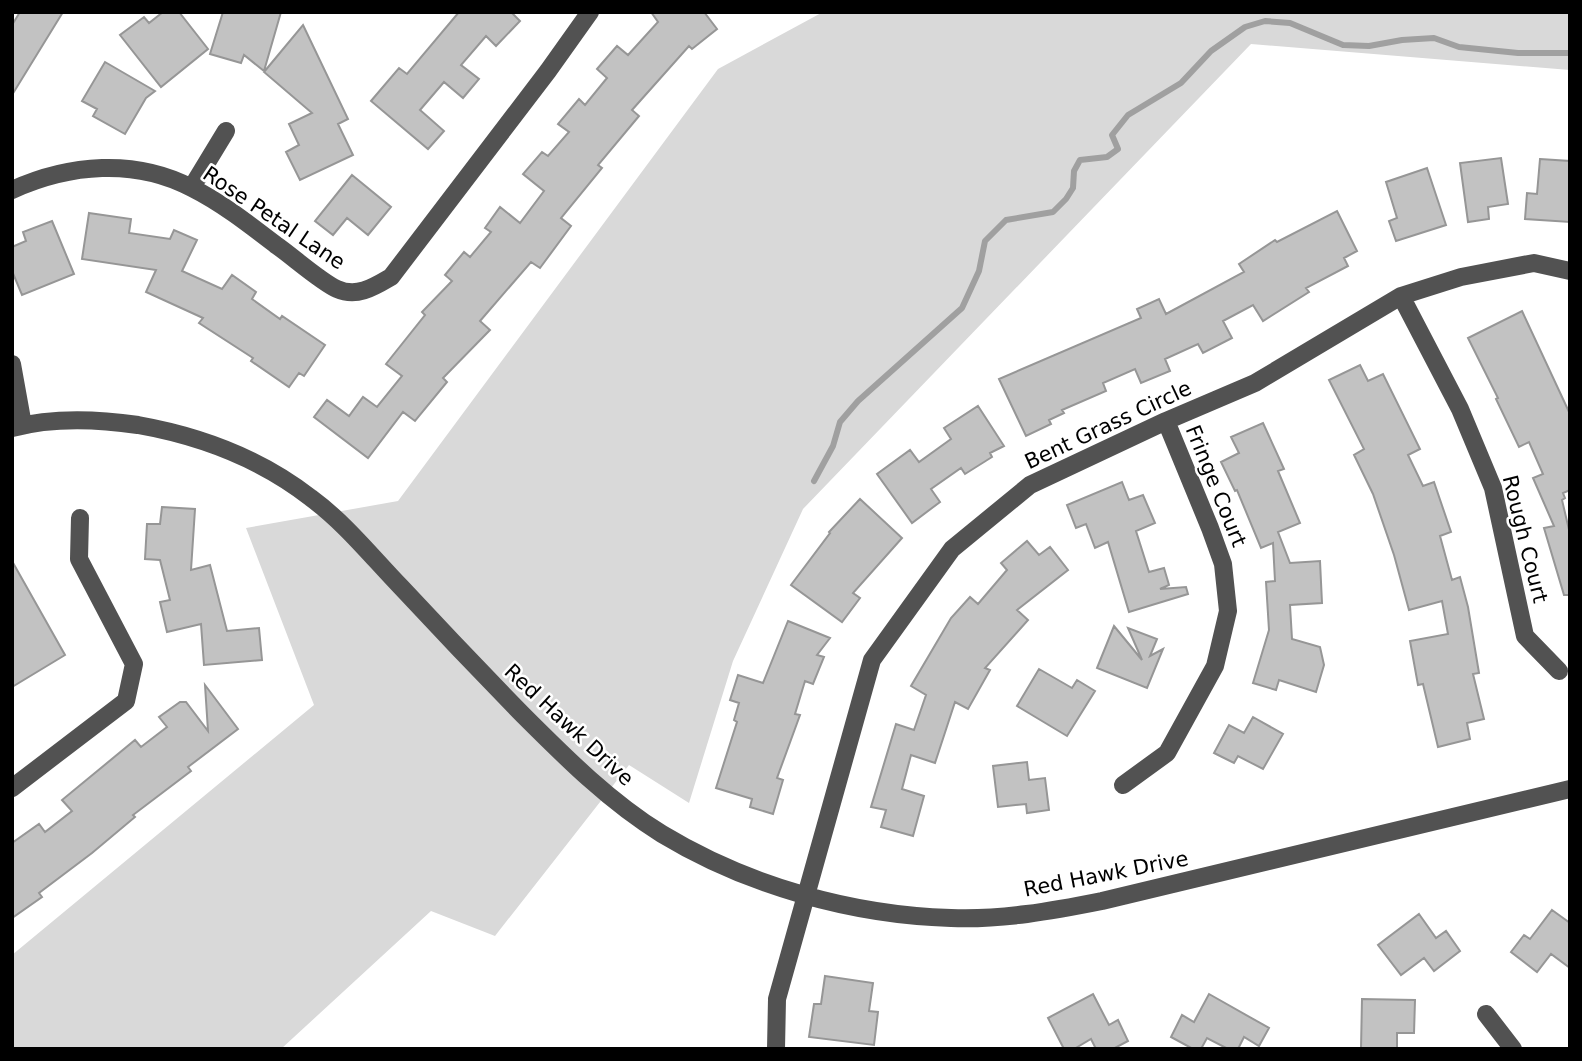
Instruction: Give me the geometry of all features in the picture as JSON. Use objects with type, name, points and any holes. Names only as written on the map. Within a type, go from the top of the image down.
[{"type":"street","name":"Rose Petal Lane","points":[[12,190],[37,178],[77,169],[113,167],[139,170],[192,187],[242,219],[338,290],[366,292],[391,277],[590,12]]},
{"type":"street","points":[[192,187],[226,131]]},
{"type":"street","name":"Bent Grass Circle","points":[[776,1049],[777,999],[872,660],[952,549],[1030,485],[1166,421],[1255,383],[1401,296],[1461,277],[1534,263],[1570,271]]},
{"type":"street","name":"Rough Court","points":[[1401,296],[1460,410],[1493,488],[1525,636],[1559,671]]},
{"type":"street","points":[[12,364],[18,426]]},
{"type":"street","name":"Red Hawk Drive","points":[[18,426],[71,420],[115,422],[171,431],[230,451],[261,466],[312,498],[340,522],[482,674],[615,801],[662,834],[725,866],[806,896],[902,915],[953,918],[1052,911],[1570,789]]},
{"type":"street","name":"Fringe Court","points":[[1124,785],[1167,753],[1215,666],[1228,611],[1223,564],[1166,421]]},
{"type":"street","points":[[12,788],[125,701],[134,664],[79,559],[80,518]]},
{"type":"street","points":[[1486,1014],[1513,1049]]},
{"type":"shaded area","points":[[823,12],[1570,12],[1570,70],[1251,44],[803,509],[733,661],[689,803],[629,765],[495,936],[431,911],[281,1049],[12,1049],[12,955],[314,705],[246,528],[398,501],[718,69]]},
{"type":"building","points":[[20,12],[63,12],[12,95],[12,25]]},
{"type":"building","points":[[163,12],[179,12],[208,49],[161,87],[120,35],[144,17],[149,23]]},
{"type":"building","points":[[223,12],[281,12],[264,71],[244,55],[241,63],[210,54]]},
{"type":"building","points":[[459,12],[511,12],[520,21],[496,46],[486,36],[461,65],[479,79],[463,98],[444,82],[420,110],[444,131],[428,149],[371,101],[399,68],[407,74]]},
{"type":"building","points":[[651,12],[704,12],[717,29],[692,49],[689,46],[632,110],[639,116],[598,165],[602,168],[561,218],[571,226],[540,268],[531,262],[480,321],[490,330],[443,378],[447,382],[415,421],[403,412],[368,458],[314,417],[327,400],[349,416],[363,397],[377,407],[402,376],[386,364],[425,315],[422,312],[452,281],[445,275],[464,252],[470,257],[491,232],[485,228],[500,207],[520,223],[544,191],[523,174],[542,152],[548,156],[569,132],[558,124],[579,99],[585,105],[607,78],[597,69],[617,46],[628,55],[658,22]]},
{"type":"building","points":[[303,25],[348,119],[338,124],[353,155],[300,180],[286,152],[299,145],[289,124],[312,113],[264,72]]},
{"type":"building","points":[[105,62],[155,91],[146,98],[125,134],[93,116],[97,109],[82,101]]},
{"type":"building","points":[[1501,158],[1508,204],[1488,207],[1489,219],[1468,222],[1460,163]]},
{"type":"building","points":[[1540,159],[1570,161],[1570,222],[1525,219],[1527,193],[1537,194]]},
{"type":"building","points":[[1427,168],[1446,225],[1396,241],[1389,221],[1397,218],[1386,182]]},
{"type":"building","points":[[352,175],[391,207],[368,235],[347,218],[333,235],[315,221]]},
{"type":"building","points":[[1337,211],[1357,251],[1344,258],[1348,266],[1306,288],[1309,292],[1263,321],[1253,305],[1223,321],[1232,338],[1203,353],[1198,344],[1165,359],[1170,371],[1141,383],[1135,369],[1103,383],[1106,391],[1062,410],[1064,413],[1049,420],[1051,424],[1026,436],[999,379],[1141,318],[1137,309],[1159,299],[1166,314],[1244,272],[1239,264],[1275,240],[1277,242]]},
{"type":"building","points":[[89,213],[131,219],[129,233],[170,239],[174,230],[197,240],[182,271],[222,289],[232,275],[256,292],[252,299],[325,345],[304,376],[299,373],[289,387],[251,361],[253,358],[199,323],[203,318],[146,292],[156,270],[82,259]]},
{"type":"building","points":[[52,221],[74,274],[22,295],[12,271],[12,247],[26,241],[23,232]]},
{"type":"building","points":[[1522,311],[1570,414],[1570,490],[1563,493],[1565,498],[1562,500],[1570,534],[1570,595],[1564,595],[1544,528],[1554,526],[1533,478],[1543,474],[1529,442],[1519,447],[1468,338]]},
{"type":"building","points":[[1360,365],[1368,381],[1383,374],[1420,449],[1408,455],[1423,486],[1434,482],[1451,532],[1440,536],[1452,580],[1460,577],[1468,607],[1479,673],[1473,674],[1484,719],[1467,723],[1470,739],[1438,747],[1423,684],[1418,685],[1410,641],[1448,634],[1442,601],[1409,610],[1373,494],[1354,455],[1364,449],[1329,380]]},
{"type":"building","points":[[978,406],[1004,446],[990,453],[992,457],[965,474],[961,468],[931,489],[940,502],[912,523],[877,474],[910,450],[919,462],[951,439],[944,428]]},
{"type":"building","points":[[1263,423],[1284,469],[1278,471],[1300,523],[1278,532],[1290,563],[1320,561],[1322,603],[1290,605],[1292,639],[1320,647],[1324,665],[1316,692],[1279,680],[1276,690],[1253,683],[1269,630],[1266,582],[1275,581],[1273,543],[1261,548],[1237,490],[1235,491],[1221,462],[1239,453],[1231,437]]},
{"type":"building","points":[[1122,482],[1129,500],[1143,495],[1155,523],[1136,531],[1149,572],[1164,568],[1169,585],[1160,589],[1186,587],[1188,594],[1129,612],[1108,542],[1095,548],[1086,524],[1076,528],[1067,505]]},
{"type":"building","points":[[860,499],[902,538],[853,593],[860,598],[842,622],[791,585],[829,532]]},
{"type":"building","points":[[162,507],[195,509],[191,570],[210,565],[227,631],[259,628],[262,660],[204,665],[201,624],[167,632],[160,602],[170,600],[160,560],[145,559],[147,524],[160,524]]},
{"type":"building","points":[[1027,541],[1039,555],[1050,547],[1068,570],[1017,610],[1028,620],[985,668],[990,670],[968,709],[955,702],[935,763],[911,755],[902,789],[924,796],[913,836],[881,827],[886,810],[871,807],[896,724],[914,730],[926,695],[911,686],[951,618],[970,597],[978,604],[1007,570],[1001,563]]},
{"type":"building","points":[[12,561],[65,655],[12,687]]},
{"type":"building","points":[[788,621],[830,638],[817,655],[824,657],[813,684],[805,681],[795,714],[800,715],[777,778],[783,780],[773,814],[750,807],[752,799],[716,788],[737,722],[734,720],[739,703],[730,700],[738,675],[763,683]]},
{"type":"building","points":[[1114,626],[1142,660],[1128,628],[1157,639],[1150,656],[1163,649],[1147,688],[1097,668]]},
{"type":"building","points":[[1039,669],[1072,688],[1077,680],[1095,691],[1067,736],[1017,706]]},
{"type":"building","points":[[205,685],[238,729],[188,767],[191,771],[133,815],[135,817],[92,853],[39,893],[42,897],[12,918],[12,843],[39,824],[45,832],[72,811],[62,800],[135,740],[141,747],[167,727],[159,717],[180,702],[186,702],[208,731]]},
{"type":"building","points":[[1253,717],[1283,734],[1263,769],[1238,756],[1234,763],[1214,753],[1229,725],[1244,733]]},
{"type":"building","points":[[1027,762],[1029,780],[1045,778],[1049,810],[1027,813],[1026,804],[998,807],[993,766]]},
{"type":"building","points":[[1552,910],[1570,923],[1570,968],[1551,954],[1537,972],[1511,952],[1524,935],[1530,939]]},
{"type":"building","points":[[1419,914],[1436,938],[1446,931],[1460,951],[1434,971],[1424,958],[1401,975],[1378,945]]},
{"type":"building","points":[[825,976],[873,983],[869,1011],[878,1012],[874,1045],[809,1037],[814,1004],[821,1004]]},
{"type":"building","points":[[1093,994],[1109,1025],[1118,1020],[1128,1041],[1113,1049],[1096,1049],[1091,1039],[1074,1049],[1064,1049],[1048,1018]]},
{"type":"building","points":[[1209,994],[1269,1028],[1259,1046],[1244,1037],[1238,1049],[1228,1049],[1207,1038],[1201,1049],[1193,1049],[1171,1037],[1182,1015],[1194,1022]]},
{"type":"building","points":[[1362,999],[1415,1000],[1414,1033],[1397,1033],[1397,1049],[1361,1049]]},
{"type":"waterway","points":[[814,481],[833,446],[840,422],[858,401],[962,308],[979,271],[985,241],[1006,220],[1053,212],[1073,188],[1074,171],[1080,160],[1107,157],[1118,149],[1112,135],[1128,115],[1181,83],[1211,51],[1245,27],[1265,21],[1290,23],[1343,45],[1369,46],[1434,38],[1459,47],[1518,53],[1570,53]]}]
